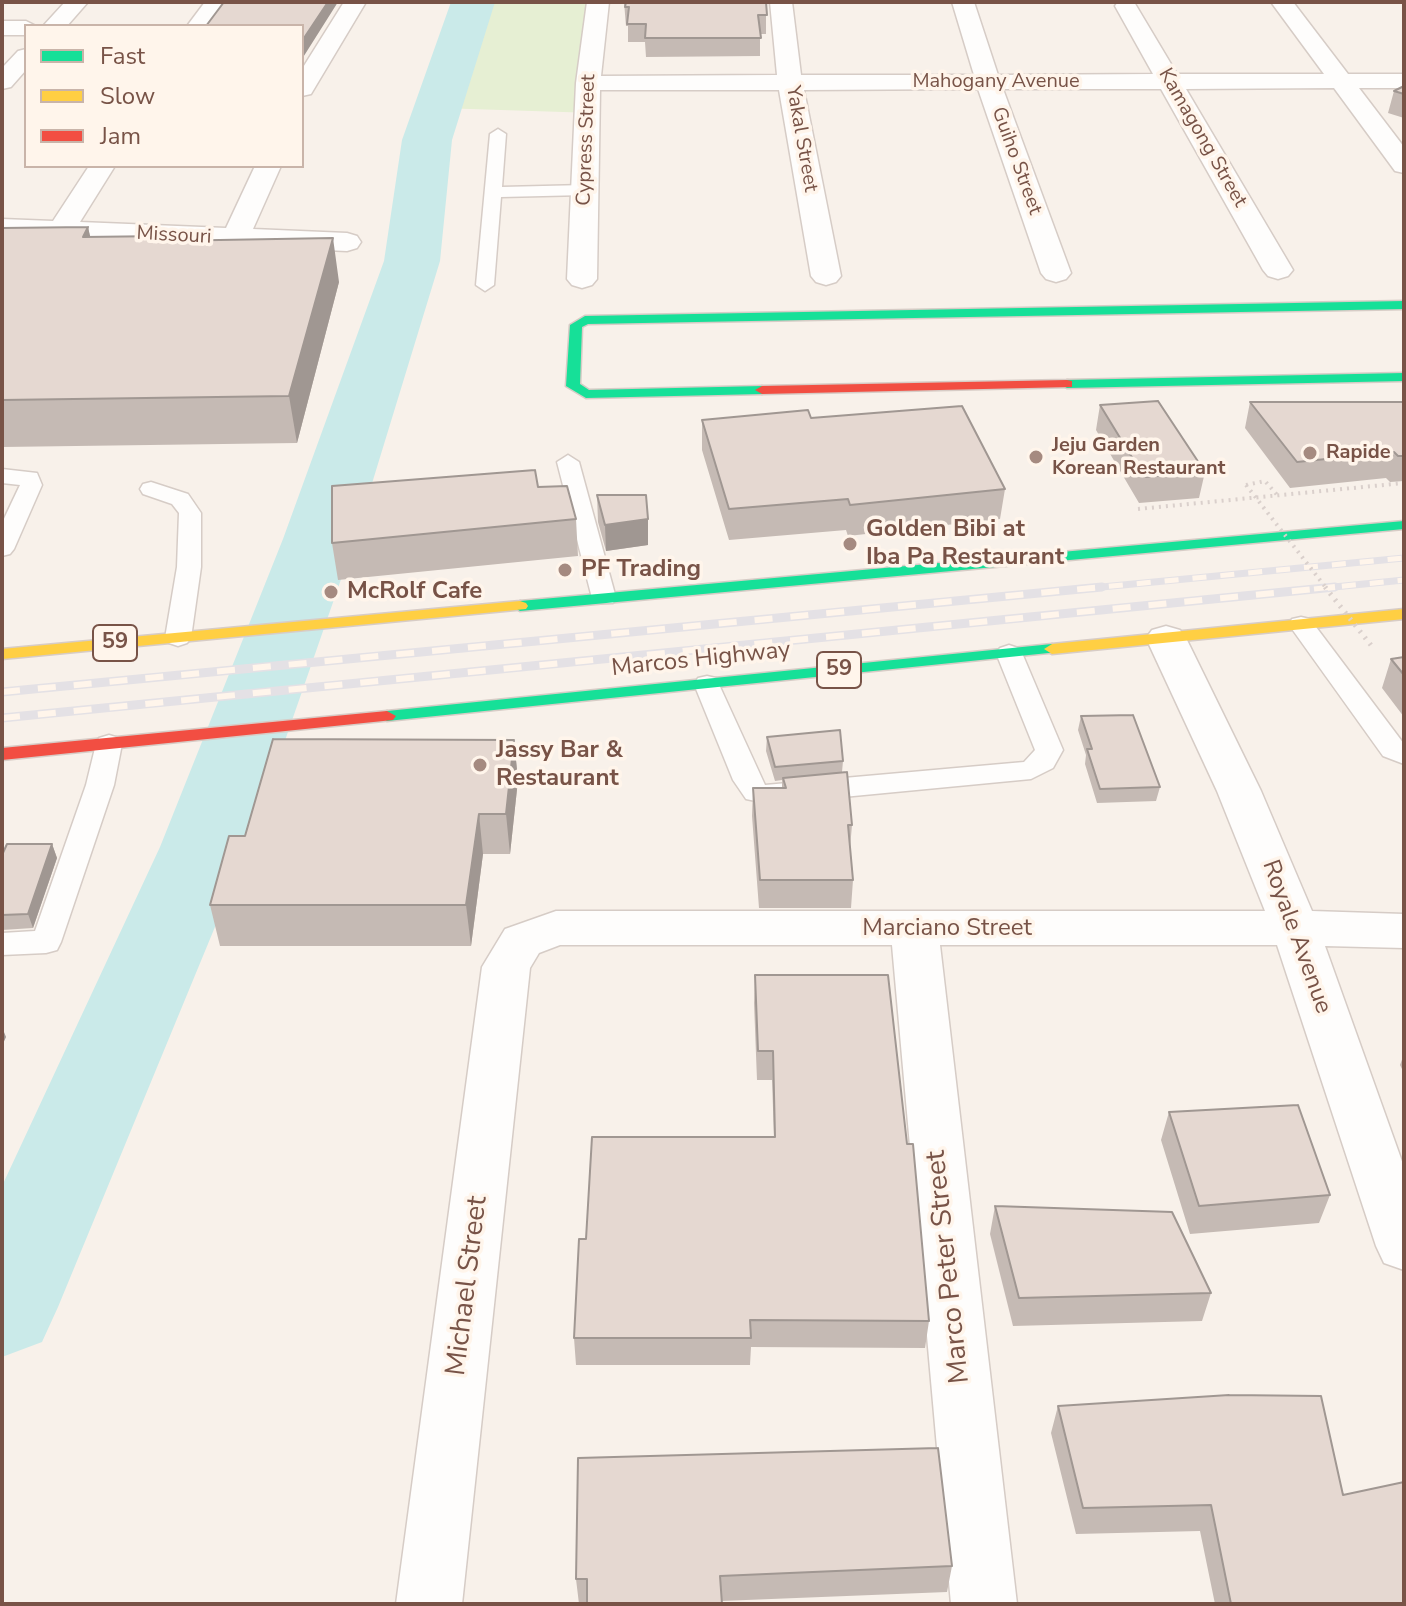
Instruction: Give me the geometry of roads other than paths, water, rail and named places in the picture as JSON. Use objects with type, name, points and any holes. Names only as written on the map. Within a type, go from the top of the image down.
[{"type":"main road","points":[[1404,305],[585,320],[576,325],[573,386],[586,394],[1404,377]]},
{"type":"main road","name":"59","points":[[2,654],[1404,525]]},
{"type":"main road","name":"Marcos Highway","points":[[2,754],[1404,614]]},
{"type":"street","points":[[56,24],[77,2]]},
{"type":"street","points":[[200,24],[217,2]]},
{"type":"street","points":[[304,86],[355,2]]},
{"type":"street","name":"Cypress Street","points":[[582,279],[588,83],[598,2]]},
{"type":"street","name":"Yakal Street","points":[[781,2],[790,82],[826,276]]},
{"type":"street","name":"Guiho Street","points":[[963,2],[1056,273]]},
{"type":"street","points":[[1282,2],[1404,165]]},
{"type":"street","name":"Kamagong Street","points":[[1126,6],[1278,270]]},
{"type":"street","points":[[2,28],[24,28]]},
{"type":"street","points":[[2,82],[24,58]]},
{"type":"street","name":"Mahogany Avenue","points":[[588,83],[1404,81]]},
{"type":"street","points":[[61,230],[101,168]]},
{"type":"street","points":[[235,239],[267,168]]},
{"type":"street","name":"Missouri","points":[[2,227],[347,242]]},
{"type":"street","name":"Royale Avenue","points":[[1166,638],[1239,791],[1295,928],[1404,1246]]},
{"type":"street","name":"Marciano Street","points":[[506,967],[522,941],[556,928],[1295,928],[1404,931]]},
{"type":"street","name":"Marco Peter Street","points":[[914,929],[984,1604]]},
{"type":"street","name":"Michael Street","points":[[429,1604],[506,967]]},
{"type":"lane","points":[[485,285],[498,134]]},
{"type":"lane","points":[[494,192],[585,190]]},
{"type":"lane","points":[[568,462],[604,598]]},
{"type":"lane","points":[[2,476],[29,478],[31,485],[5,537]]},
{"type":"lane","points":[[151,489],[180,499],[190,513],[189,567],[178,638]]},
{"type":"lane","points":[[1301,624],[1393,750],[1404,755]]},
{"type":"lane","points":[[707,684],[747,780],[756,792],[770,795],[1031,770],[1043,762],[1049,750],[1009,653]]},
{"type":"lane","points":[[2,944],[46,942],[100,785],[109,744]]},
{"type":"waterway","points":[[2,1307],[204,847],[319,539],[412,261],[427,140],[473,2]]},
{"type":"railway","points":[[1081,589],[1404,558]]},
{"type":"railway","points":[[1314,589],[1404,580]]},
{"type":"railway","points":[[2,692],[1102,587]]},
{"type":"railway","points":[[2,718],[1335,587]]},
{"type":"place","name":"Rapide","points":[[1310,453]]},
{"type":"place","name":"Jeju Garden Korean Restaurant","points":[[1036,457]]},
{"type":"place","name":"Golden Bibi at Iba Pa Restaurant","points":[[850,544]]},
{"type":"place","name":"PF Trading","points":[[565,570]]},
{"type":"place","name":"McRolf Cafe","points":[[331,592]]},
{"type":"place","name":"Jassy Bar & Restaurant","points":[[480,765]]}]
